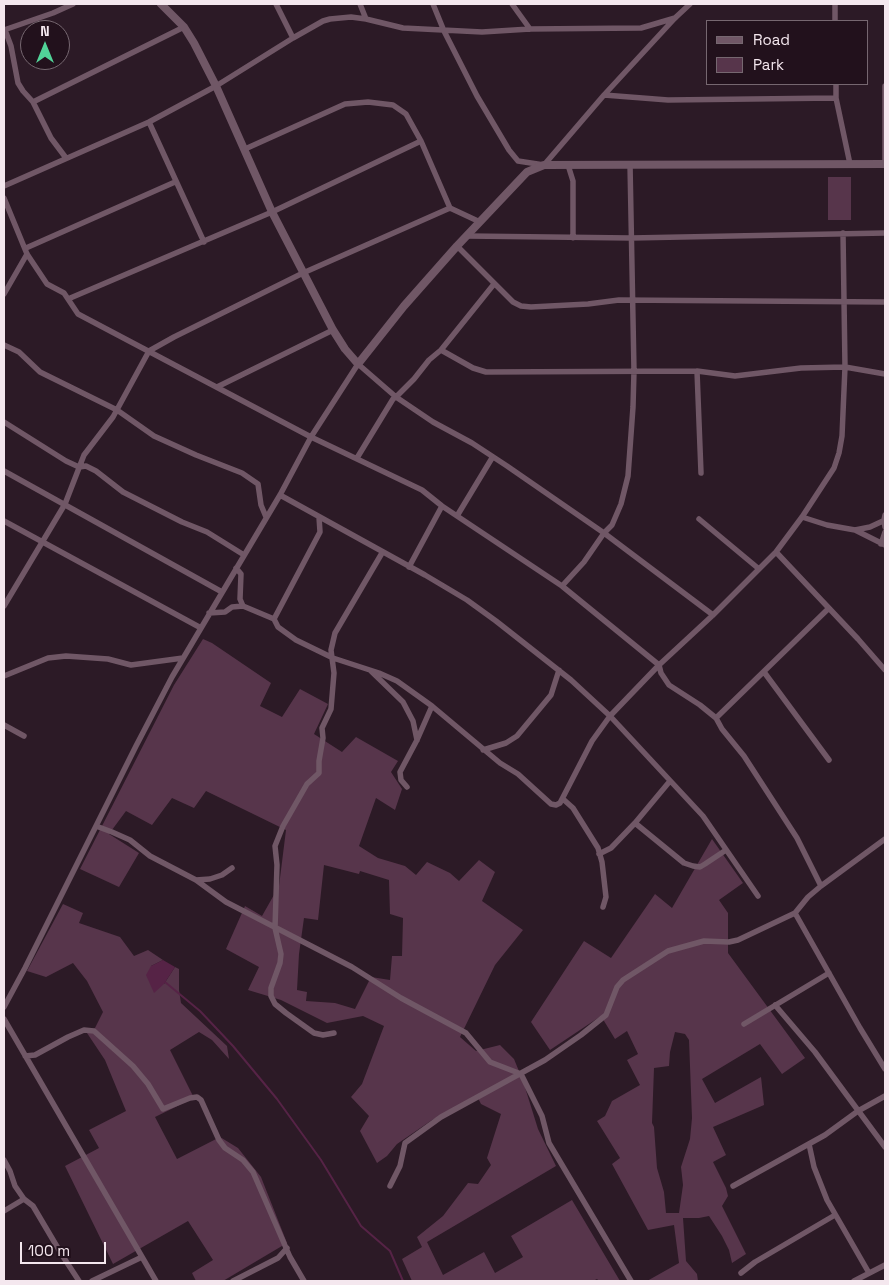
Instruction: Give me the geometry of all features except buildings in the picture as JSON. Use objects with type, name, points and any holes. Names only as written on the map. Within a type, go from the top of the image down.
[{"type":"street","points":[[66,158],[51,138],[33,102],[22,91],[18,83],[11,46],[4,30],[73,4]]},
{"type":"street","points":[[161,4],[184,28],[194,43],[216,86],[272,212],[333,330],[345,349],[358,364],[396,397],[433,422],[472,443],[492,458],[508,466],[604,533],[713,615]]},
{"type":"street","points":[[276,4],[293,38]]},
{"type":"street","points":[[360,4],[366,19]]},
{"type":"street","points":[[433,4],[444,31],[477,96],[518,161],[544,165],[885,164],[885,86]]},
{"type":"street","points":[[512,4],[530,29]]},
{"type":"street","points":[[4,1007],[136,746],[183,658],[280,495],[311,437],[358,364],[404,306],[457,246],[527,172],[544,165],[604,95],[690,4]]},
{"type":"street","points":[[835,4],[835,20]]},
{"type":"street","points":[[4,186],[149,122],[216,86],[293,38],[330,19],[351,17],[403,28],[482,32],[530,29],[641,28],[675,18]]},
{"type":"street","points":[[33,102],[184,28]]},
{"type":"street","points":[[836,85],[836,98],[850,164]]},
{"type":"street","points":[[604,95],[668,100],[836,98]]},
{"type":"street","points":[[245,149],[345,104],[356,102],[393,105],[400,108],[406,114],[450,208],[480,222]]},
{"type":"street","points":[[149,122],[204,242]]},
{"type":"street","points":[[68,299],[272,212],[420,141]]},
{"type":"street","points":[[562,586],[584,562],[604,533],[612,525],[628,476],[634,371],[630,164]]},
{"type":"street","points":[[568,165],[573,181],[573,238]]},
{"type":"street","points":[[4,294],[27,251],[176,182]]},
{"type":"street","points":[[4,198],[27,251],[47,284],[64,293],[78,314],[311,437],[422,490],[442,506],[562,586],[659,665],[661,673],[669,685],[716,718],[722,729],[748,762],[797,838],[821,886]]},
{"type":"street","points":[[4,606],[65,504],[84,455],[117,410],[149,351],[304,273],[450,208]]},
{"type":"street","points":[[209,613],[225,612],[232,607],[243,606],[274,619],[278,627],[296,640],[332,658],[397,681],[432,706],[483,750],[518,774],[550,804],[556,805],[563,799],[592,741],[610,716],[659,665],[713,615],[776,552],[830,475],[839,453],[842,436],[845,367],[843,233]]},
{"type":"street","points":[[467,236],[631,238],[885,233]]},
{"type":"street","points":[[457,246],[513,302],[521,306],[588,304],[619,300],[885,302]]},
{"type":"street","points":[[357,458],[393,399],[414,380],[429,360],[442,350],[494,284]]},
{"type":"street","points":[[217,387],[333,330]]},
{"type":"street","points":[[4,345],[19,352],[40,372],[117,410],[154,436],[242,473],[258,484],[261,505],[266,517]]},
{"type":"street","points":[[442,350],[468,366],[486,372],[697,371],[735,376],[801,368],[845,367],[885,374]]},
{"type":"street","points":[[697,371],[701,473]]},
{"type":"street","points":[[4,422],[66,462],[79,467],[86,466],[96,471],[123,492],[182,522],[207,532],[244,555]]},
{"type":"street","points":[[457,516],[492,458]]},
{"type":"street","points":[[4,471],[222,592]]},
{"type":"street","points":[[280,495],[467,600],[496,620],[559,670],[610,716],[703,816],[758,896]]},
{"type":"street","points":[[409,567],[442,506]]},
{"type":"street","points":[[274,619],[320,532],[319,517]]},
{"type":"street","points":[[802,517],[827,525],[855,530],[883,544],[885,532]]},
{"type":"street","points":[[855,530],[870,527],[885,518]]},
{"type":"street","points":[[885,518],[885,527]]},
{"type":"street","points":[[699,519],[759,569]]},
{"type":"street","points":[[4,522],[201,628]]},
{"type":"street","points":[[776,552],[828,609],[858,638],[885,670]]},
{"type":"street","points":[[334,1033],[323,1035],[314,1033],[275,1004],[271,996],[271,988],[280,963],[281,954],[275,928],[277,865],[275,846],[307,784],[319,773],[323,738],[322,728],[331,709],[334,673],[331,650],[335,633],[382,553]]},
{"type":"street","points":[[236,568],[241,574],[240,599],[243,606]]},
{"type":"street","points":[[4,590],[11,592]]},
{"type":"street","points":[[716,718],[828,609]]},
{"type":"street","points":[[4,676],[48,658],[66,656],[108,659],[130,665],[183,658]]},
{"type":"street","points":[[370,670],[404,702],[413,721],[417,740]]},
{"type":"street","points":[[483,750],[506,743],[517,736],[551,696],[559,670]]},
{"type":"street","points":[[764,672],[829,760]]},
{"type":"street","points":[[407,787],[402,780],[400,772],[432,706]]},
{"type":"street","points":[[4,725],[24,736]]},
{"type":"street","points":[[600,854],[611,848],[635,823],[670,781]]},
{"type":"street","points":[[563,799],[573,808],[593,839],[600,854],[606,897],[603,907]]},
{"type":"street","points":[[635,823],[684,863],[693,866],[706,864],[726,850]]},
{"type":"street","points":[[96,826],[130,840],[150,856],[196,880],[226,902],[352,967],[401,998],[466,1033],[490,1062],[521,1074],[542,1116],[549,1143],[630,1281]]},
{"type":"street","points":[[390,1186],[400,1166],[405,1143],[441,1117],[545,1060],[588,1030],[606,1015],[617,987],[624,980],[668,952],[704,941],[729,942],[738,940],[795,913],[821,886],[885,839]]},
{"type":"street","points":[[196,880],[210,879],[222,875],[232,868]]},
{"type":"street","points":[[795,913],[885,1069]]},
{"type":"street","points":[[744,1024],[829,973]]},
{"type":"street","points":[[775,1005],[815,1052],[885,1148]]},
{"type":"street","points":[[4,1019],[156,1281]]},
{"type":"street","points":[[25,1056],[35,1055],[84,1030],[94,1031],[133,1066],[148,1084],[163,1109],[190,1098],[196,1097],[201,1100],[219,1140],[225,1148],[243,1160],[253,1172],[290,1257],[304,1281]]},
{"type":"street","points":[[733,1186],[809,1144],[858,1111],[885,1096]]},
{"type":"street","points":[[809,1144],[816,1174],[827,1200],[869,1273]]},
{"type":"street","points":[[4,1160],[15,1186],[24,1199],[33,1206],[79,1281]]},
{"type":"street","points":[[4,1211],[24,1199]]},
{"type":"street","points":[[741,1273],[755,1262],[835,1215]]},
{"type":"street","points":[[233,1281],[278,1258],[287,1248]]},
{"type":"street","points":[[92,1281],[142,1257]]},
{"type":"street","points":[[854,1281],[885,1264]]},
{"type":"green space","points":[[828,177],[851,177],[851,220],[828,220]]},
{"type":"green space","points":[[203,639],[212,643],[271,683],[260,706],[282,717],[300,689],[328,704],[314,734],[342,752],[356,737],[398,761],[391,772],[402,789],[395,810],[376,798],[359,846],[378,858],[405,866],[416,875],[427,862],[450,873],[459,881],[479,860],[495,872],[482,901],[523,930],[495,965],[460,1037],[476,1051],[500,1045],[514,1059],[538,1129],[556,1166],[427,1242],[443,1275],[484,1252],[495,1273],[523,1257],[511,1236],[572,1200],[620,1281],[599,1281],[597,1279],[593,1281],[412,1281],[402,1259],[422,1247],[417,1237],[443,1216],[468,1183],[478,1184],[491,1165],[487,1158],[501,1114],[481,1104],[478,1098],[432,1120],[397,1144],[387,1156],[377,1163],[360,1131],[369,1116],[351,1097],[362,1084],[384,1026],[363,1016],[327,1023],[281,1000],[248,990],[259,967],[226,949],[245,906],[262,916],[279,886],[286,830],[206,791],[194,808],[172,798],[152,825],[126,811],[109,834],[139,853],[119,887],[80,869],[174,685]],"holes":[[[324,865],[359,874],[360,871],[389,880],[390,914],[403,918],[402,956],[392,956],[390,980],[371,977],[355,1009],[335,1003],[306,1001],[307,992],[297,990],[299,954],[304,918],[318,920]]]},
{"type":"green space","points":[[712,839],[743,883],[719,900],[728,913],[728,953],[805,1058],[782,1074],[760,1044],[702,1079],[715,1103],[761,1077],[764,1105],[713,1127],[726,1155],[713,1162],[728,1196],[722,1206],[746,1254],[732,1263],[729,1250],[709,1216],[683,1218],[686,1261],[697,1274],[698,1281],[647,1281],[679,1263],[674,1225],[648,1230],[612,1164],[620,1158],[597,1121],[605,1116],[612,1101],[640,1085],[627,1060],[638,1054],[627,1031],[615,1039],[601,1016],[550,1050],[531,1022],[584,941],[611,958],[655,894],[672,908]],"holes":[[[675,1032],[685,1034],[689,1040],[692,1118],[690,1139],[681,1167],[683,1185],[679,1213],[666,1213],[664,1192],[657,1168],[654,1127],[652,1123],[654,1068],[669,1066]]]},
{"type":"green space","points":[[63,904],[83,913],[79,923],[120,937],[134,956],[148,950],[163,960],[151,966],[164,984],[175,967],[179,969],[181,1003],[227,1046],[229,1059],[212,1040],[199,1032],[170,1050],[194,1098],[155,1117],[177,1159],[220,1137],[238,1148],[261,1177],[287,1243],[223,1281],[196,1281],[192,1273],[213,1260],[188,1221],[113,1264],[65,1166],[99,1148],[89,1130],[126,1111],[105,1060],[87,1033],[95,1028],[103,1012],[87,981],[73,963],[46,977],[27,971]]},
{"type":"shaded area","points":[[163,960],[175,967],[164,984],[154,993],[146,975],[151,966]]},
{"type":"waterway","points":[[165,982],[200,1011],[233,1046],[277,1099],[321,1160],[361,1226],[390,1251],[403,1281]]}]
